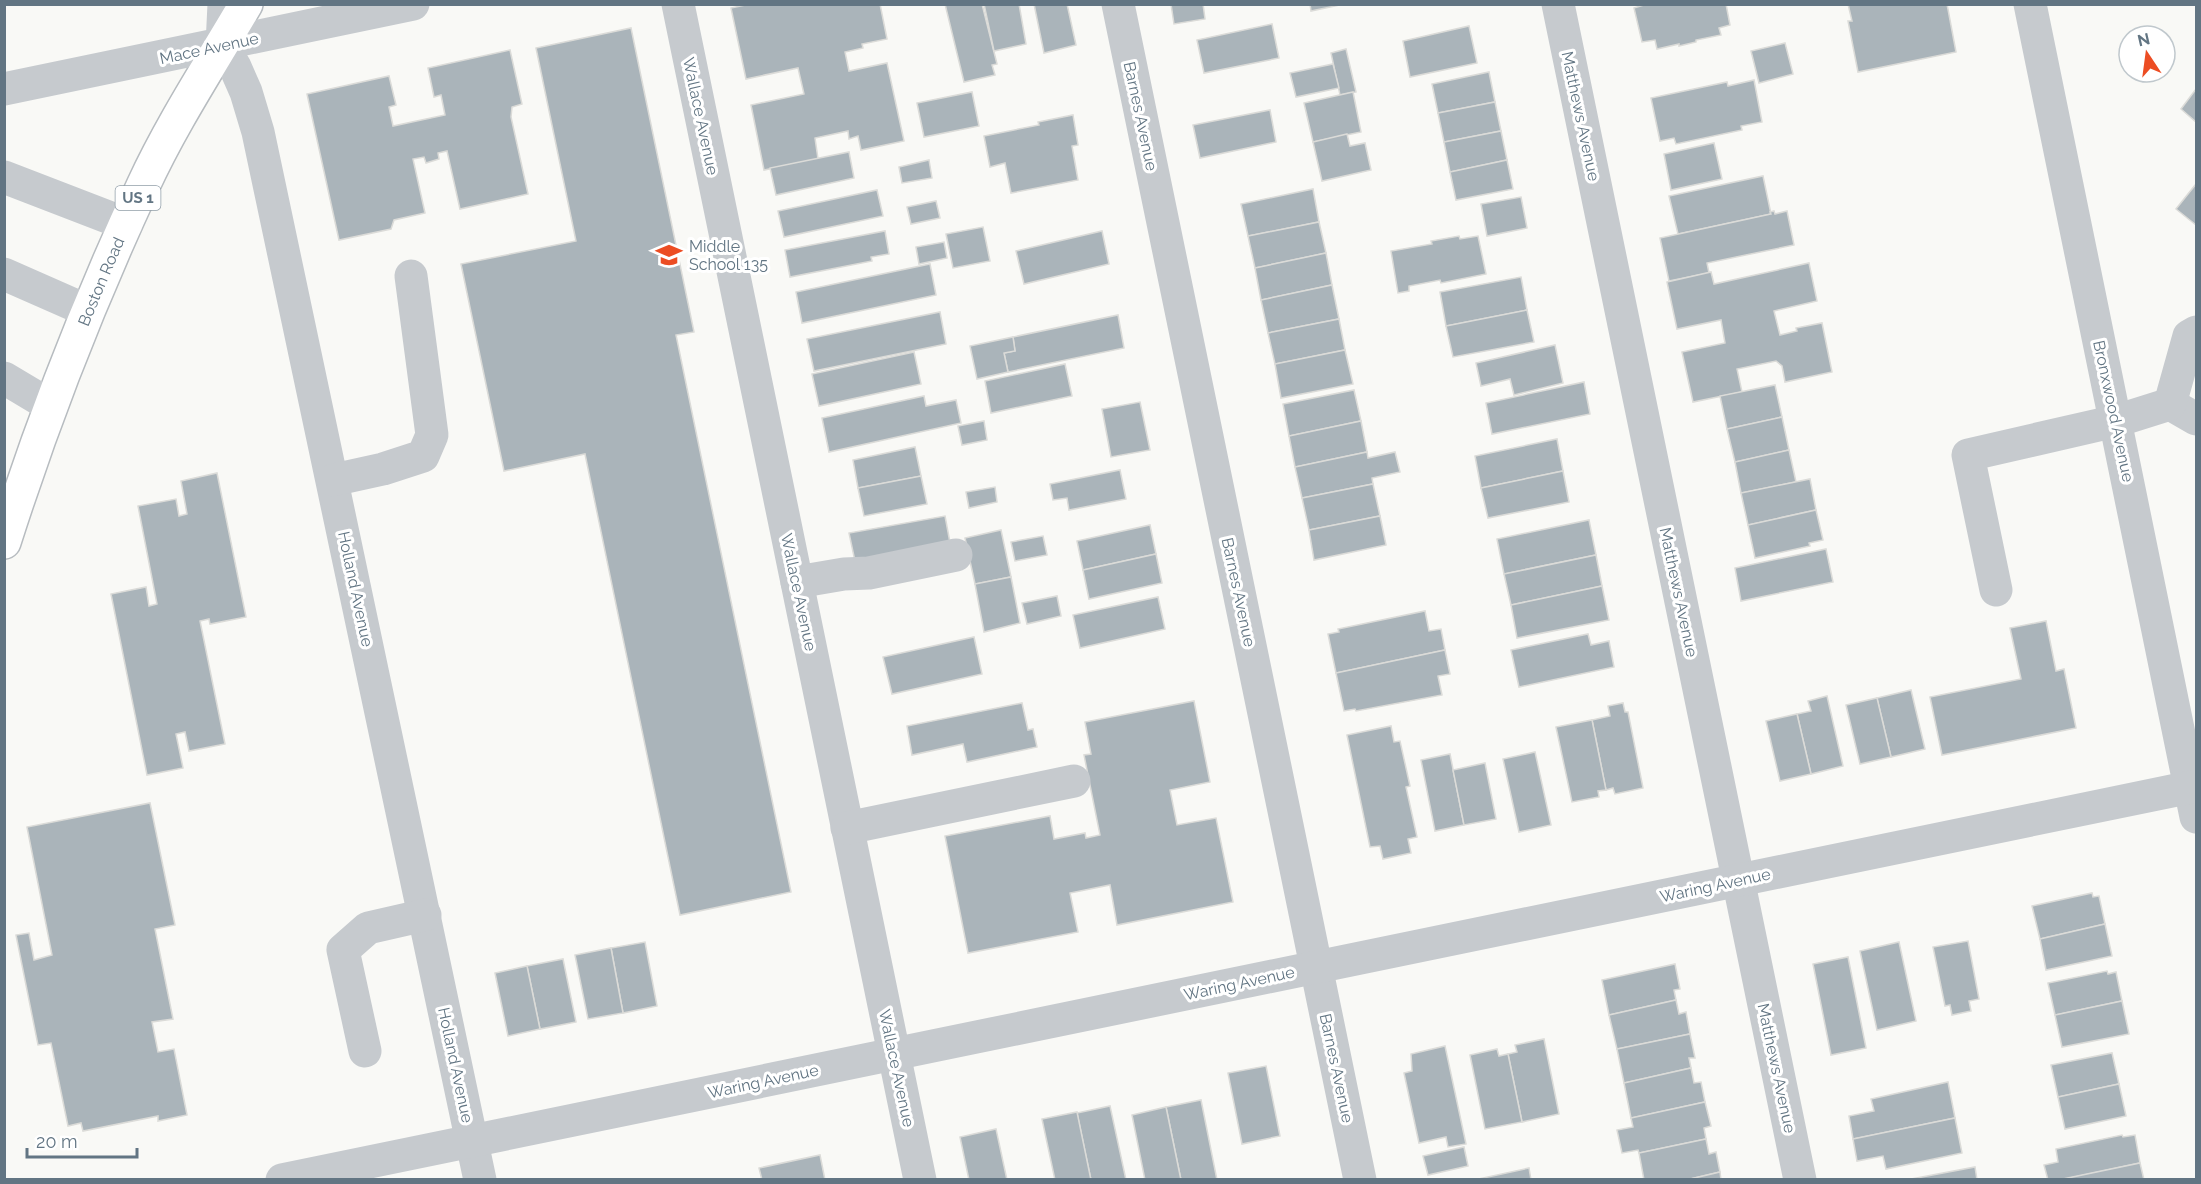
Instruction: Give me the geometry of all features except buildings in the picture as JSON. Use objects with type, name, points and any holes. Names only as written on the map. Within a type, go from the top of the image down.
[{"type":"main road","name":"Boston Road","points":[[4,542],[51,406],[88,311],[126,224],[159,153],[246,4]]},
{"type":"street","points":[[222,45],[224,4]]},
{"type":"street","name":"Mace Avenue","points":[[4,89],[412,4]]},
{"type":"street","name":"Wallace Avenue","points":[[678,4],[920,1179]]},
{"type":"street","name":"Barnes Avenue","points":[[1118,4],[1360,1179]]},
{"type":"street","name":"Matthews Avenue","points":[[1558,4],[1800,1179]]},
{"type":"street","name":"Bronxwood Avenue","points":[[2031,4],[2194,797]]},
{"type":"street","name":"Holland Avenue","points":[[222,45],[246,92],[258,132],[480,1179]]},
{"type":"street","points":[[4,177],[126,224]]},
{"type":"street","points":[[4,274],[88,311]]},
{"type":"street","points":[[333,480],[383,469],[423,456],[432,435],[411,276]]},
{"type":"street","points":[[1996,590],[1968,455],[2116,421],[2183,412],[2189,336],[2196,332]]},
{"type":"street","points":[[4,378],[51,406]]},
{"type":"street","points":[[797,582],[844,574],[868,573],[956,555]]},
{"type":"street","points":[[847,828],[1074,781]]},
{"type":"street","name":"Waring Avenue","points":[[282,1179],[1738,880],[2194,797]]},
{"type":"street","points":[[365,1051],[342,950],[368,928],[425,915]]},
{"type":"place","name":"Middle School 135","points":[[669,255]]}]
